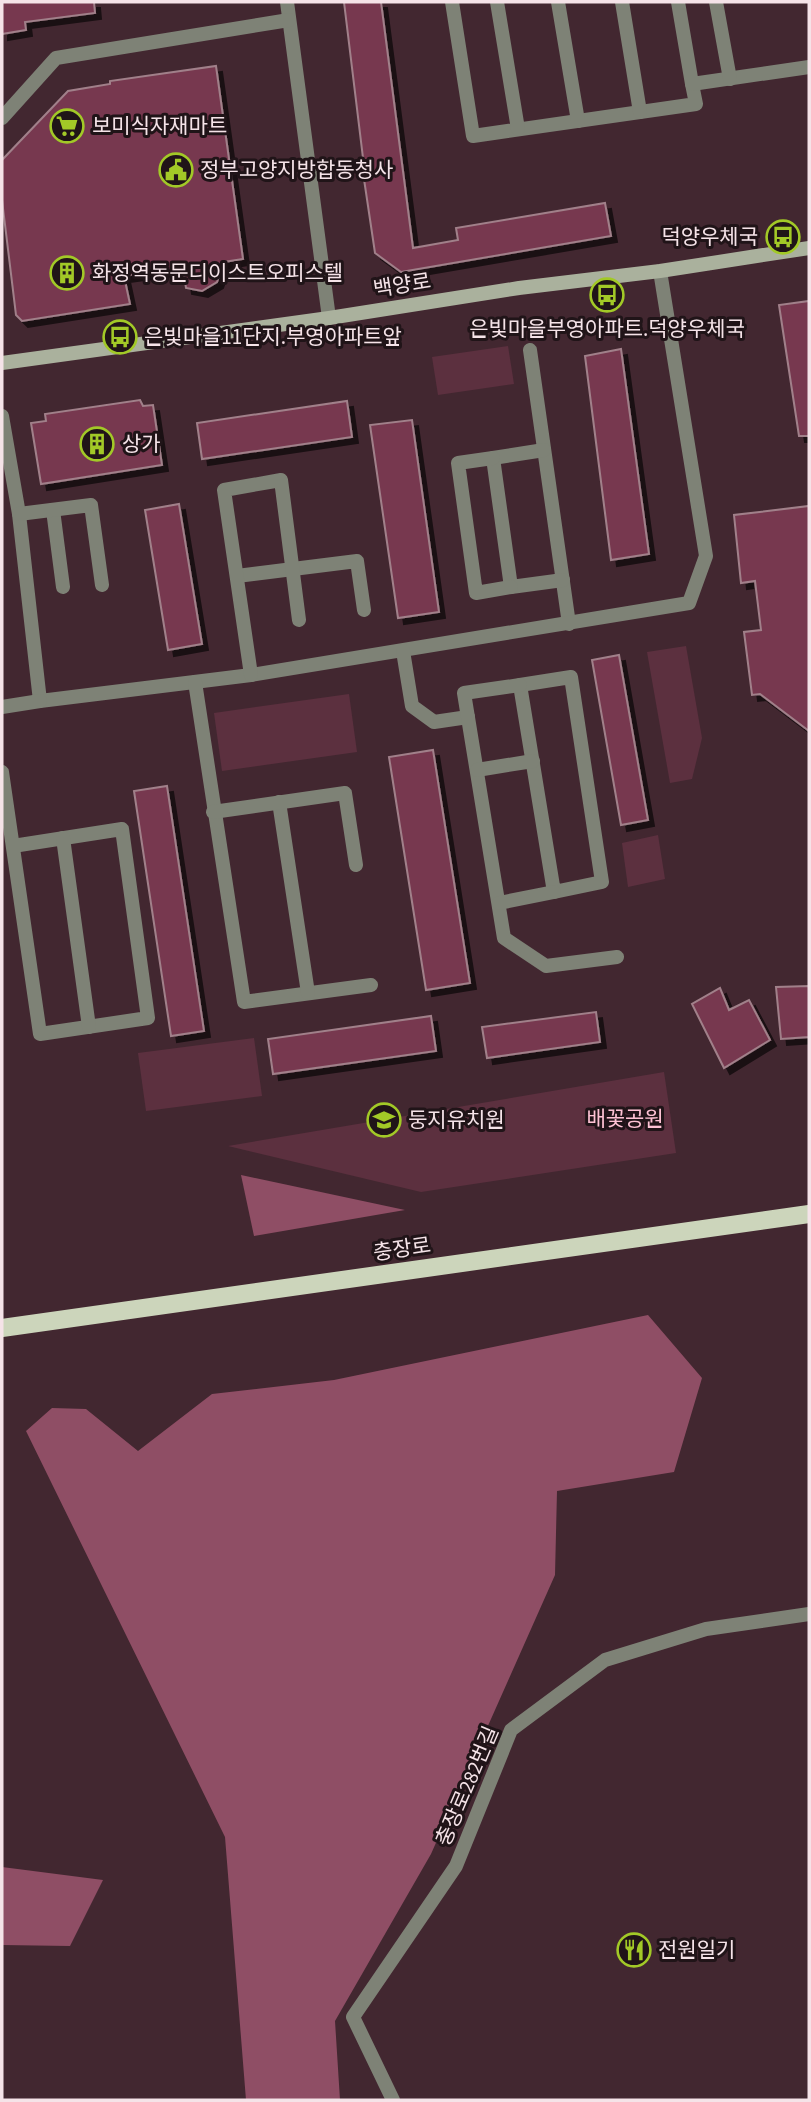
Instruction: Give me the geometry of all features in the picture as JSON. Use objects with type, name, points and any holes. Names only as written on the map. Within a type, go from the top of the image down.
[{"type":"main road","name":"충장로","points":[[2,1328],[809,1214]]},
{"type":"street","points":[[287,2],[329,318]]},
{"type":"street","points":[[452,2],[473,136],[696,104],[678,2]]},
{"type":"street","points":[[497,2],[518,129]]},
{"type":"street","points":[[558,2],[578,121]]},
{"type":"street","points":[[622,2],[640,112]]},
{"type":"street","points":[[716,2],[730,79]]},
{"type":"street","points":[[2,118],[56,58],[289,20]]},
{"type":"street","points":[[692,84],[809,67]]},
{"type":"street","name":"백양로","points":[[2,363],[809,248]]},
{"type":"street","points":[[2,707],[251,675],[689,603],[706,556],[660,271]]},
{"type":"street","points":[[530,350],[569,624]]},
{"type":"street","points":[[2,416],[19,514],[40,701]]},
{"type":"street","points":[[544,450],[458,463],[476,593],[563,580]]},
{"type":"street","points":[[493,458],[512,587]]},
{"type":"street","points":[[251,675],[224,490],[281,480],[299,620]]},
{"type":"street","points":[[19,514],[91,505],[102,585]]},
{"type":"street","points":[[53,510],[63,587]]},
{"type":"street","points":[[237,576],[356,561],[364,610]]},
{"type":"street","points":[[403,651],[412,706],[434,722],[468,717]]},
{"type":"street","points":[[499,903],[602,883],[570,677],[464,693],[504,938],[546,966],[617,957]]},
{"type":"street","points":[[195,682],[244,1002],[371,985]]},
{"type":"street","points":[[520,685],[554,892]]},
{"type":"street","points":[[477,770],[533,761]]},
{"type":"street","points":[[2,772],[40,1034],[148,1018],[121,829],[13,846]]},
{"type":"street","points":[[213,812],[345,793],[356,865]]},
{"type":"street","points":[[279,802],[308,993]]},
{"type":"street","points":[[63,838],[89,1027]]},
{"type":"street","name":"충장로282번길","points":[[393,2100],[353,2017],[456,1866],[510,1730],[605,1660],[706,1629],[809,1614]]},
{"type":"green space","points":[[508,346],[514,384],[438,395],[432,357]]},
{"type":"green space","points":[[686,646],[702,738],[692,779],[670,783],[647,652]]},
{"type":"green space","points":[[349,694],[357,752],[222,771],[214,713]]},
{"type":"green space","points":[[658,835],[665,879],[628,887],[622,843]]},
{"type":"green space","points":[[254,1038],[262,1096],[146,1111],[138,1053]]},
{"type":"green space","name":"배꽃공원","points":[[664,1072],[676,1153],[421,1192],[228,1146]]},
{"type":"shaded area","points":[[241,1175],[405,1210],[254,1236]]},
{"type":"shaded area","points":[[648,1315],[702,1378],[674,1472],[557,1491],[555,1575],[431,1854],[335,2021],[340,2100],[246,2100],[225,1837],[26,1431],[52,1408],[86,1409],[138,1451],[212,1394],[334,1380]]},
{"type":"shaded area","points":[[2,1867],[103,1880],[70,1946],[2,1945]]},
{"type":"building","points":[[2,2],[94,2],[95,13],[25,22],[26,30],[2,34]]},
{"type":"building","points":[[344,2],[381,2],[413,248],[458,240],[456,228],[605,203],[611,236],[401,272],[375,253],[361,159]]},
{"type":"building","points":[[216,66],[243,259],[224,262],[217,282],[202,291],[186,288],[183,268],[124,276],[130,304],[22,321],[16,315],[2,200],[2,160],[68,91],[110,84],[110,81]]},
{"type":"building","points":[[809,301],[809,436],[799,436],[779,305]]},
{"type":"building","points":[[621,349],[649,554],[611,560],[585,356]]},
{"type":"building","name":"상가","points":[[140,400],[143,406],[153,405],[162,465],[41,484],[31,423],[46,421],[45,414]]},
{"type":"building","points":[[347,401],[352,437],[202,459],[197,423]]},
{"type":"building","points":[[412,420],[439,612],[398,618],[370,425]]},
{"type":"building","points":[[179,504],[202,644],[168,650],[145,510]]},
{"type":"building","points":[[809,506],[809,731],[760,694],[752,695],[744,632],[761,630],[755,581],[741,583],[734,515]]},
{"type":"building","points":[[619,655],[648,820],[621,825],[592,660]]},
{"type":"building","points":[[433,750],[470,983],[426,990],[389,757]]},
{"type":"building","points":[[167,786],[204,1031],[171,1036],[134,791]]},
{"type":"building","points":[[809,986],[809,1037],[781,1039],[776,987]]},
{"type":"building","points":[[720,988],[729,1010],[749,1000],[770,1040],[724,1068],[692,1004]]},
{"type":"building","points":[[596,1012],[600,1042],[487,1058],[482,1027]]},
{"type":"building","points":[[431,1016],[436,1051],[273,1074],[268,1039]]},
{"type":"place","name":"보미식자재마트","points":[[67,126]]},
{"type":"place","name":"정부고양지방합동청사","points":[[176,170]]},
{"type":"place","name":"덕양우체국","points":[[783,237]]},
{"type":"place","name":"화정역동문디이스트오피스텔","points":[[67,273]]},
{"type":"place","name":"은빛마을부영아파트.덕양우체국","points":[[607,295]]},
{"type":"place","name":"은빛마을11단지.부영아파트앞","points":[[120,337]]},
{"type":"place","name":"상가","points":[[97,444]]},
{"type":"place","name":"둥지유치원","points":[[384,1120]]},
{"type":"place","name":"전원일기","points":[[634,1950]]}]
